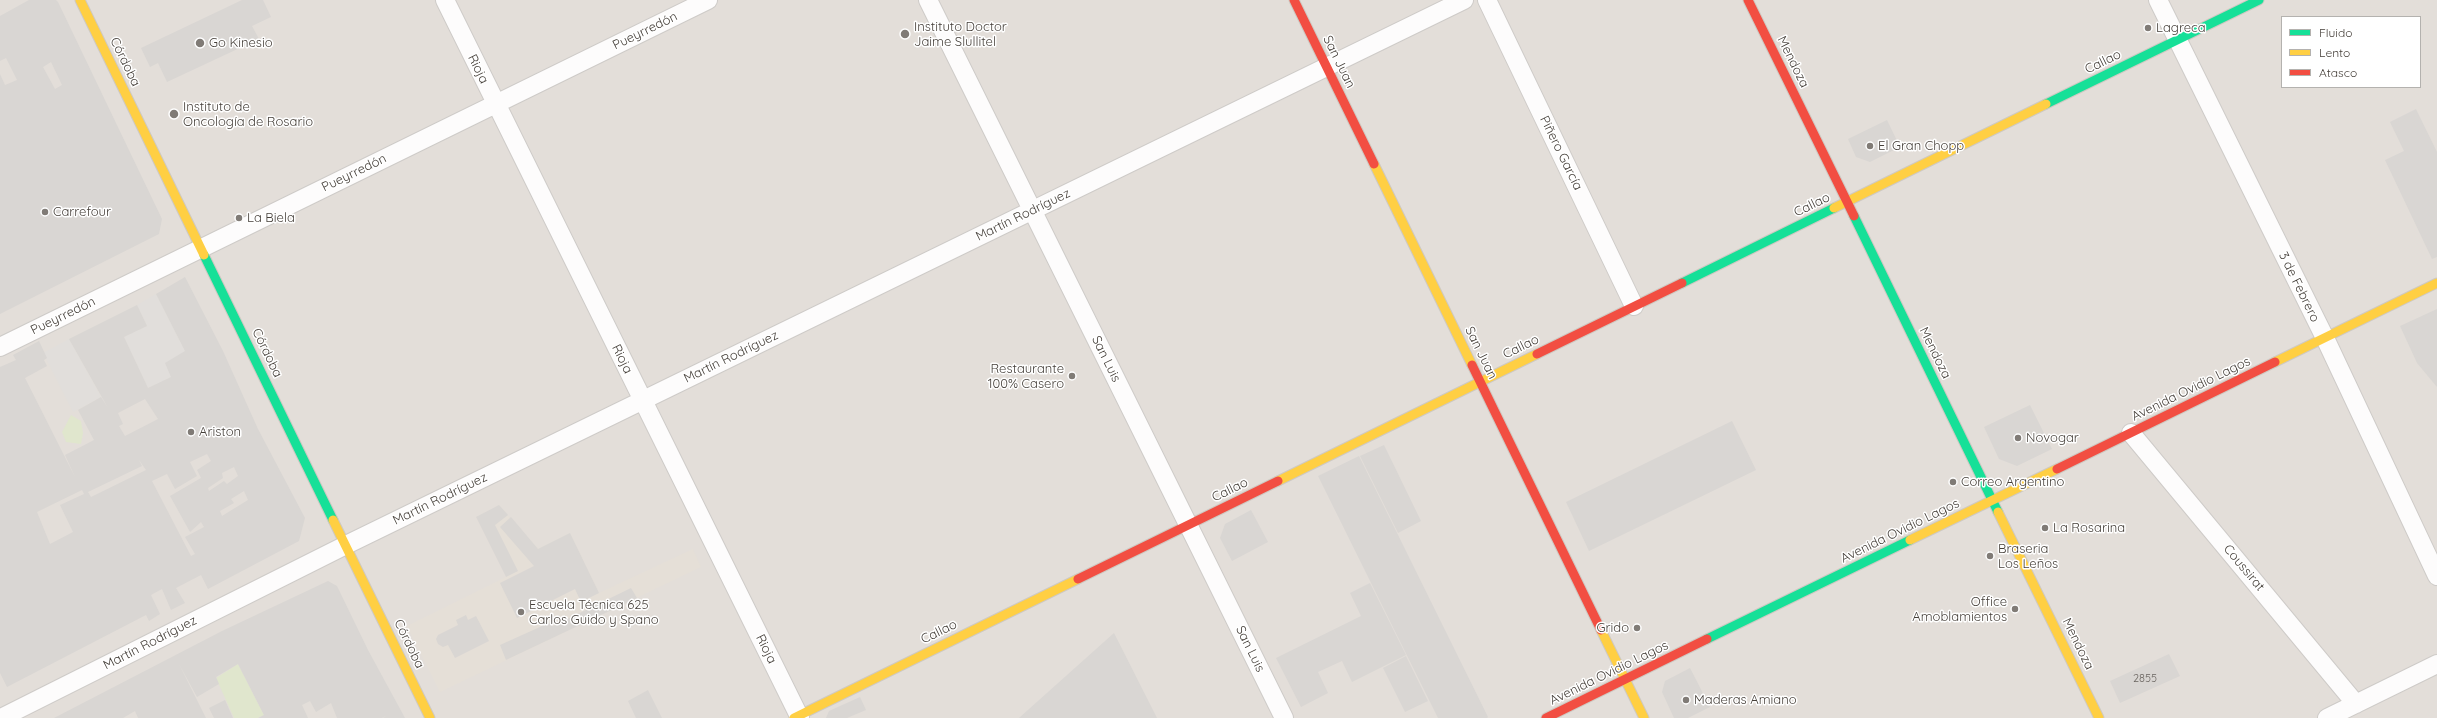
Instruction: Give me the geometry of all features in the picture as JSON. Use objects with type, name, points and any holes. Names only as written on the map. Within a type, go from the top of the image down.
[{"type":"main road","name":"Córdoba","points":[[80,0],[430,718]]},
{"type":"main road","name":"San Juan","points":[[1294,0],[1644,718]]},
{"type":"main road","name":"Mendoza","points":[[1748,0],[2099,718]]},
{"type":"main road","name":"Callao","points":[[798,717],[2259,0]]},
{"type":"main road","name":"Avenida Ovidio Lagos","points":[[1546,718],[2437,283]]},
{"type":"street","name":"Rioja","points":[[445,0],[798,717]]},
{"type":"street","name":"Pueyrredón","points":[[0,347],[708,0]]},
{"type":"street","name":"San Luis","points":[[928,0],[1284,718]]},
{"type":"street","name":"Martín Rodríguez","points":[[1,718],[346,545],[1464,0]]},
{"type":"street","name":"Piñero García","points":[[1487,0],[1634,306]]},
{"type":"street","name":"3 de Febrero","points":[[2158,0],[2325,338],[2437,576]]},
{"type":"street","name":"Coussirat","points":[[2131,432],[2356,704]]},
{"type":"street","points":[[2327,718],[2437,664]]},
{"type":"shaded area","points":[[0,0],[2437,0],[2437,718],[0,718]]},
{"type":"shaded area","points":[[156,294],[185,351],[171,377],[148,388],[124,337],[147,326],[137,305]]},
{"type":"shaded area","points":[[69,339],[101,397],[73,412],[43,353]]},
{"type":"shaded area","name":"Escuela Técnica 625 Carlos Guido y Spano","points":[[499,505],[538,549],[570,533],[599,593],[693,549],[701,567],[440,692],[407,626],[506,577],[476,517]]},
{"type":"green space","points":[[71,415],[81,421],[83,433],[81,444],[66,442],[62,432]]},
{"type":"green space","points":[[238,664],[264,715],[258,718],[234,718],[216,678]]},
{"type":"building","points":[[29,0],[56,0],[58,2],[162,219],[159,234],[0,314],[0,74],[5,85],[17,80],[6,58],[0,61],[0,16]],"holes":[[[51,62],[62,85],[55,89],[43,67]]]},
{"type":"building","name":"Go Kinesio","points":[[242,0],[263,0],[271,17],[252,26],[259,39],[167,82],[158,63],[150,67],[141,48]]},
{"type":"building","points":[[2416,109],[2437,152],[2437,257],[2432,259],[2385,160],[2404,151],[2390,122]]},
{"type":"building","points":[[1887,120],[1900,147],[1870,162],[1856,157],[1848,139]]},
{"type":"building","points":[[185,277],[223,351],[258,429],[305,518],[299,541],[208,589],[201,575],[176,588],[185,603],[171,610],[162,589],[151,595],[160,614],[149,621],[146,615],[7,687],[0,673],[0,367],[16,360],[13,355],[39,341],[47,358],[44,360],[47,366],[25,378],[75,477],[65,455],[94,440],[78,410],[101,397],[108,408],[69,339],[137,305],[147,326],[124,337],[148,388],[171,377],[165,363],[185,351],[156,294]],"holes":[[[145,399],[158,419],[125,436],[119,426],[123,424],[118,413]],[[207,454],[211,461],[197,470],[201,478],[170,496],[190,532],[201,522],[204,527],[185,537],[195,554],[191,556],[152,481],[167,474],[175,489],[197,476],[190,462]],[[139,460],[146,470],[91,497],[88,492],[142,466]],[[234,467],[238,476],[227,484],[224,481],[209,491],[208,488],[223,478],[222,473]],[[82,490],[84,494],[60,505],[73,532],[50,544],[37,512]],[[244,491],[248,500],[222,516],[220,511],[234,503],[231,499]]]},
{"type":"building","points":[[2437,309],[2437,387],[2417,363],[2400,326]]},
{"type":"building","name":"Novogar","points":[[2030,405],[2052,449],[2017,466],[1999,459],[1984,427]]},
{"type":"building","points":[[1732,421],[1756,470],[1589,551],[1566,502]]},
{"type":"building","points":[[1384,445],[1421,521],[1398,533],[1360,456]]},
{"type":"building","points":[[1359,456],[1488,717],[1487,718],[1438,718],[1318,476]]},
{"type":"building","points":[[499,505],[508,515],[495,525],[518,571],[506,577],[476,517]]},
{"type":"building","points":[[1251,510],[1268,542],[1232,561],[1220,538],[1225,524]]},
{"type":"building","points":[[511,517],[538,549],[570,533],[599,593],[581,602],[575,589],[517,618],[500,583],[534,566],[500,527]]},
{"type":"building","points":[[328,581],[337,586],[368,650],[405,718],[383,718],[386,716],[382,718],[337,718],[331,703],[316,712],[310,701],[302,705],[308,718],[258,718],[264,715],[238,664],[216,677],[219,684],[197,697],[179,664],[206,718],[138,718],[135,711],[123,718],[54,718],[222,631]]},
{"type":"building","points":[[1370,583],[1406,655],[1352,682],[1342,661],[1318,672],[1328,693],[1301,707],[1276,658],[1361,616],[1350,593]]},
{"type":"building","points":[[631,588],[637,598],[506,660],[500,645],[551,622],[553,626]]},
{"type":"building","points":[[466,615],[468,620],[476,616],[489,641],[455,658],[448,645],[443,647],[438,644],[436,639],[438,635],[458,625],[456,620]]},
{"type":"building","points":[[1114,633],[1157,718],[1019,718]]},
{"type":"building","points":[[2169,654],[2180,676],[2120,703],[2110,681]]},
{"type":"building","points":[[1406,656],[1428,701],[1405,712],[1383,668]]},
{"type":"building","name":"Maderas Amiano","points":[[1690,668],[1710,707],[1688,718],[1674,718],[1662,692],[1665,681]]},
{"type":"building","points":[[648,690],[662,718],[636,718],[628,701]]},
{"type":"building","points":[[860,697],[866,710],[847,718],[826,718],[829,711]]},
{"type":"building","points":[[225,700],[233,718],[214,718],[209,708]]},
{"type":"traffic: fast","points":[[2046,104],[2259,0]]},
{"type":"traffic: fast","points":[[1682,283],[1834,208]]},
{"type":"traffic: fast","points":[[1854,216],[1998,512]]},
{"type":"traffic: fast","points":[[204,255],[333,520]]},
{"type":"traffic: fast","points":[[1707,639],[1910,540]]},
{"type":"traffic: slow","points":[[80,0],[204,255]]},
{"type":"traffic: slow","points":[[1834,208],[2046,104]]},
{"type":"traffic: slow","points":[[1374,164],[1472,365]]},
{"type":"traffic: slow","points":[[2275,362],[2437,283]]},
{"type":"traffic: slow","points":[[1278,481],[1537,354]]},
{"type":"traffic: slow","points":[[1910,540],[2057,469]]},
{"type":"traffic: slow","points":[[1998,512],[2099,718]]},
{"type":"traffic: slow","points":[[333,520],[430,718]]},
{"type":"traffic: slow","points":[[794,718],[1078,579]]},
{"type":"traffic: slow","points":[[1601,630],[1644,718]]},
{"type":"traffic: jam","points":[[1294,0],[1374,164]]},
{"type":"traffic: jam","points":[[1748,0],[1854,216]]},
{"type":"traffic: jam","points":[[1537,354],[1682,283]]},
{"type":"traffic: jam","points":[[2057,469],[2275,362]]},
{"type":"traffic: jam","points":[[1472,365],[1601,630]]},
{"type":"traffic: jam","points":[[1078,579],[1278,481]]},
{"type":"traffic: jam","points":[[1546,718],[1707,639]]},
{"type":"place","name":"Lagreca","points":[[2148,28]]},
{"type":"place","name":"Instituto Doctor Jaime Slullitel","points":[[905,34]]},
{"type":"place","name":"Go Kinesio","points":[[200,43]]},
{"type":"place","name":"Instituto de Oncología de Rosario","points":[[174,114]]},
{"type":"place","name":"El Gran Chopp","points":[[1870,146]]},
{"type":"place","name":"Carrefour","points":[[45,212]]},
{"type":"place","name":"La Biela","points":[[239,218]]},
{"type":"place","name":"Restaurante 100% Casero","points":[[1072,376]]},
{"type":"place","name":"Ariston","points":[[191,432]]},
{"type":"place","name":"Novogar","points":[[2018,438]]},
{"type":"place","name":"Correo Argentino","points":[[1953,482]]},
{"type":"place","name":"La Rosarina","points":[[2045,528]]},
{"type":"place","name":"Braseria Los Leños","points":[[1990,556]]},
{"type":"place","name":"Office Amoblamientos","points":[[2015,609]]},
{"type":"place","name":"Escuela Técnica 625 Carlos Guido y Spano","points":[[521,612]]},
{"type":"place","name":"Grido","points":[[1637,628]]},
{"type":"place","name":"Maderas Amiano","points":[[1686,700]]}]
